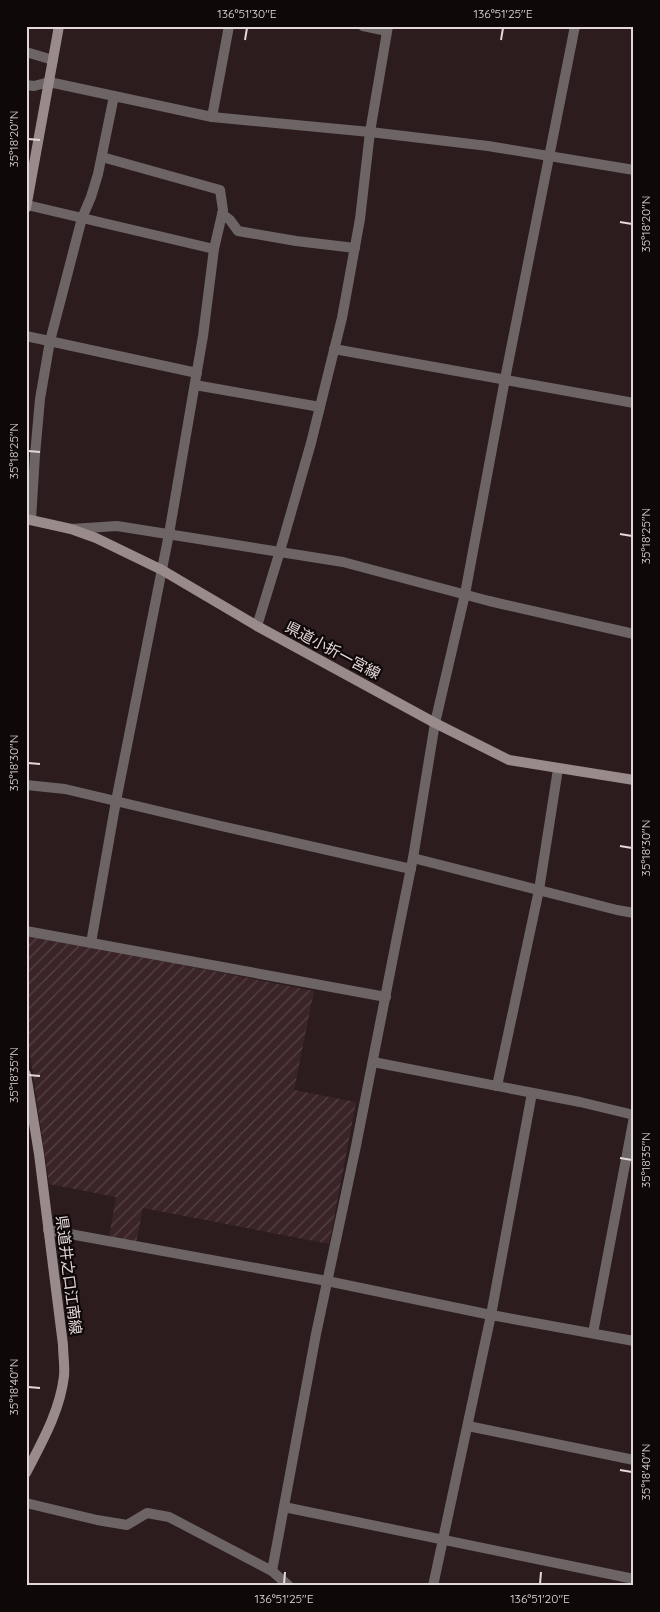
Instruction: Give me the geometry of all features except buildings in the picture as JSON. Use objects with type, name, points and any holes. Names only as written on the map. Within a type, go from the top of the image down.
[{"type":"main road","points":[[27,201],[59,26]]},
{"type":"main road","name":"県道小折一宮線","points":[[29,519],[96,538],[162,570],[257,626],[434,723],[509,760],[634,780]]},
{"type":"main road","name":"県道井之口江南線","points":[[26,1074],[63,1345],[64,1374],[60,1398],[48,1429],[27,1469]]},
{"type":"street","points":[[212,116],[229,26]]},
{"type":"street","points":[[257,626],[280,552],[320,407],[342,318],[355,248],[370,132],[388,29],[363,26]]},
{"type":"street","points":[[272,1571],[316,1334],[373,1062],[413,858],[434,723],[465,594],[505,379],[575,26]]},
{"type":"street","points":[[26,52],[53,60]]},
{"type":"street","points":[[26,85],[34,86],[49,82],[212,116],[488,146],[634,170]]},
{"type":"street","points":[[29,519],[40,399],[50,342],[82,218],[91,197],[102,157],[114,96]]},
{"type":"street","points":[[91,943],[116,801],[169,534],[203,336],[214,248],[223,210],[220,190],[102,157]]},
{"type":"street","points":[[27,201],[82,218],[214,248]]},
{"type":"street","points":[[222,214],[230,220],[238,231],[355,248]]},
{"type":"street","points":[[26,336],[197,373]]},
{"type":"street","points":[[334,349],[634,403]]},
{"type":"street","points":[[195,385],[320,407]]},
{"type":"street","points":[[71,530],[117,526],[343,562],[465,594],[634,634]]},
{"type":"street","points":[[497,1086],[538,890],[558,769]]},
{"type":"street","points":[[26,785],[64,789],[411,868]]},
{"type":"street","points":[[413,858],[618,910],[634,912]]},
{"type":"street","points":[[26,931],[386,997]]},
{"type":"street","points":[[373,1062],[532,1093],[634,1116],[593,1333]]},
{"type":"street","points":[[433,1586],[491,1315],[532,1093]]},
{"type":"street","points":[[48,1230],[327,1281],[491,1315],[634,1341]]},
{"type":"street","points":[[468,1426],[634,1460]]},
{"type":"street","points":[[26,1503],[126,1525],[147,1513],[169,1517],[272,1571],[289,1586]]},
{"type":"street","points":[[284,1507],[634,1578]]},
{"type":"shaded area","points":[[26,934],[314,991],[294,1090],[356,1102],[329,1244],[143,1208],[136,1243],[109,1237],[116,1197],[49,1184],[26,1026]]}]
